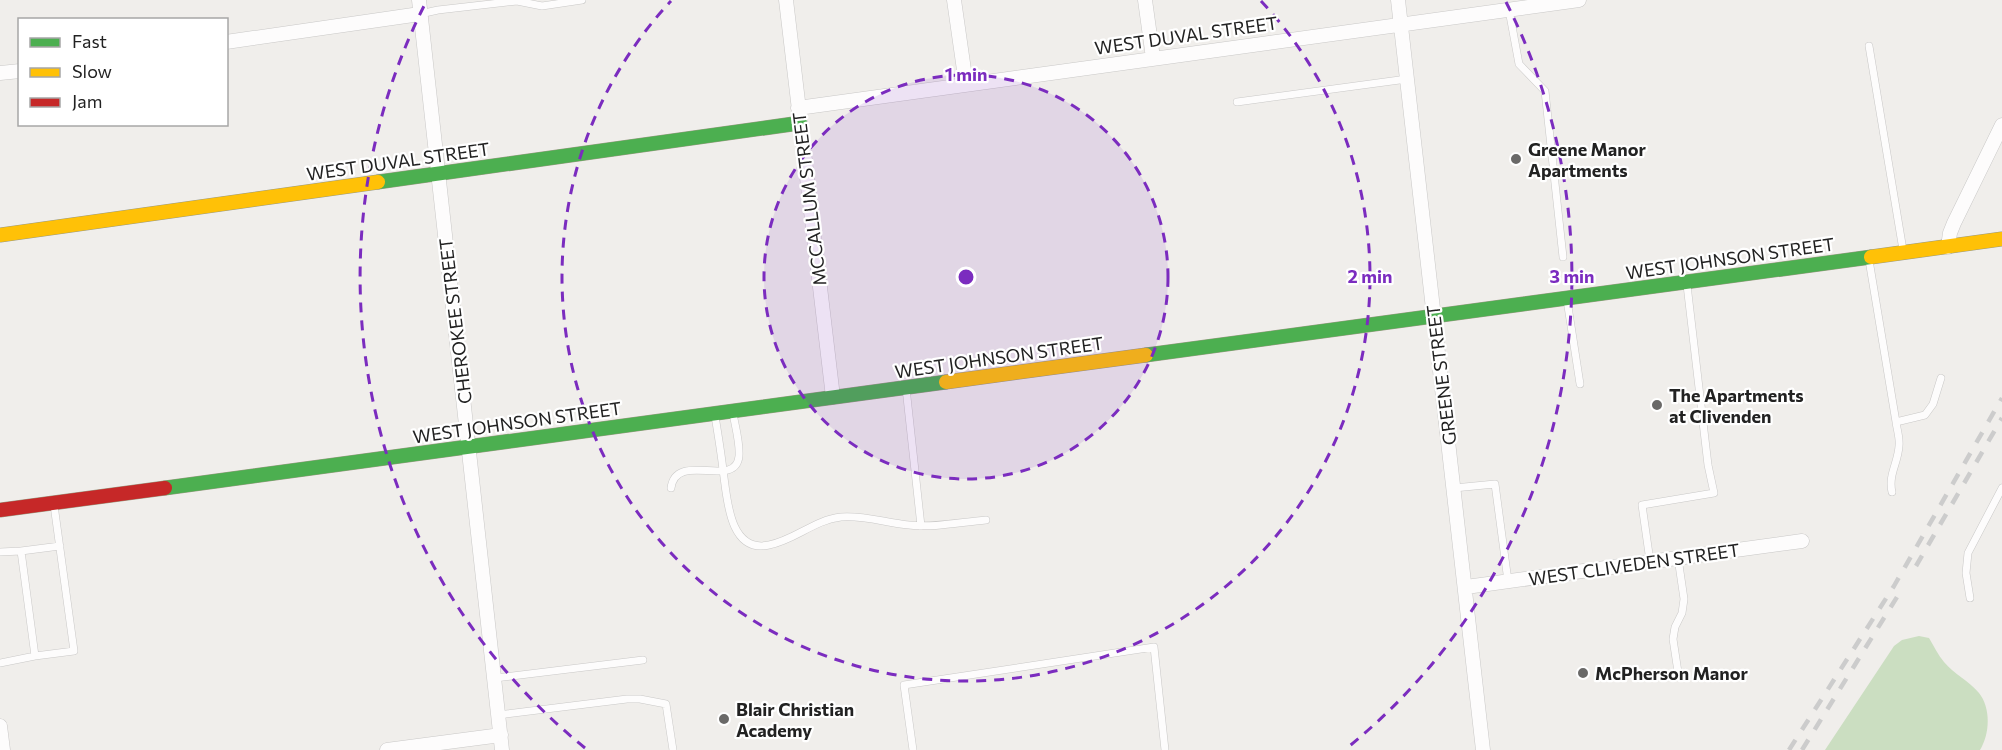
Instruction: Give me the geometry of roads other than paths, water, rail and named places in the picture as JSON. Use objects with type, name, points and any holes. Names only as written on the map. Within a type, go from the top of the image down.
[{"type":"street","name":"MCCALLUM STREET","points":[[786,0],[833,397]]},
{"type":"street","points":[[954,0],[966,84]]},
{"type":"street","points":[[1144,0],[1153,58]]},
{"type":"street","name":"GREENE STREET","points":[[1398,0],[1483,750]]},
{"type":"street","name":"WEST DUVAL STREET","points":[[798,108],[1579,0]]},
{"type":"street","points":[[228,42],[420,7]]},
{"type":"street","name":"CHEROKEE STREET","points":[[420,7],[502,750]]},
{"type":"street","points":[[0,73],[18,71]]},
{"type":"street","name":"WEST DUVAL STREET","points":[[0,235],[800,123]]},
{"type":"street","points":[[1948,247],[1952,227],[2002,125]]},
{"type":"street","name":"WEST JOHNSON STREET","points":[[0,510],[2002,239]]},
{"type":"street","name":"WEST CLIVEDEN STREET","points":[[1466,587],[1802,540]]},
{"type":"street","points":[[0,726],[3,750]]},
{"type":"street","points":[[387,750],[501,735]]},
{"type":"lane","points":[[420,7],[438,10],[517,1],[542,6],[582,0]]},
{"type":"lane","points":[[1509,10],[1519,64],[1545,91],[1563,257]]},
{"type":"lane","points":[[1869,46],[1903,253]]},
{"type":"lane","points":[[1237,102],[1407,80]]},
{"type":"lane","points":[[1868,258],[1900,445],[1896,465],[1889,480],[1892,492]]},
{"type":"lane","points":[[1650,561],[1642,505],[1714,493],[1686,282]]},
{"type":"lane","points":[[1566,298],[1580,384]]},
{"type":"lane","points":[[1896,422],[1926,415],[1934,404],[1941,378]]},
{"type":"lane","points":[[906,388],[921,526]]},
{"type":"lane","points":[[671,488],[674,479],[682,472],[703,470],[724,472],[733,466],[739,458],[733,411]]},
{"type":"lane","points":[[715,414],[731,519],[743,538],[761,546],[778,542],[826,520],[840,517],[866,518],[921,526],[986,520]]},
{"type":"lane","points":[[1454,488],[1495,484],[1508,581]]},
{"type":"lane","points":[[1970,598],[1966,573],[1968,553],[2002,488]]},
{"type":"lane","points":[[0,663],[74,651],[54,503]]},
{"type":"lane","points":[[0,552],[60,546]]},
{"type":"lane","points":[[21,551],[35,656]]},
{"type":"lane","points":[[1678,558],[1684,599],[1673,639],[1678,672]]},
{"type":"lane","points":[[913,750],[903,685],[1154,647],[1165,750]]},
{"type":"lane","points":[[495,678],[643,660]]},
{"type":"lane","points":[[498,715],[627,699],[666,704],[673,750]]},
{"type":"railway","points":[[1789,750],[1894,586],[2002,398]]},
{"type":"railway","points":[[1916,566],[2002,418]]},
{"type":"railway","points":[[1802,750],[1897,597]]},
{"type":"place","name":"Greene Manor Apartments","points":[[1516,159]]},
{"type":"place","name":"The Apartments at Clivenden","points":[[1657,405]]},
{"type":"place","name":"McPherson Manor","points":[[1583,673]]},
{"type":"place","name":"Blair Christian Academy","points":[[724,719]]}]
